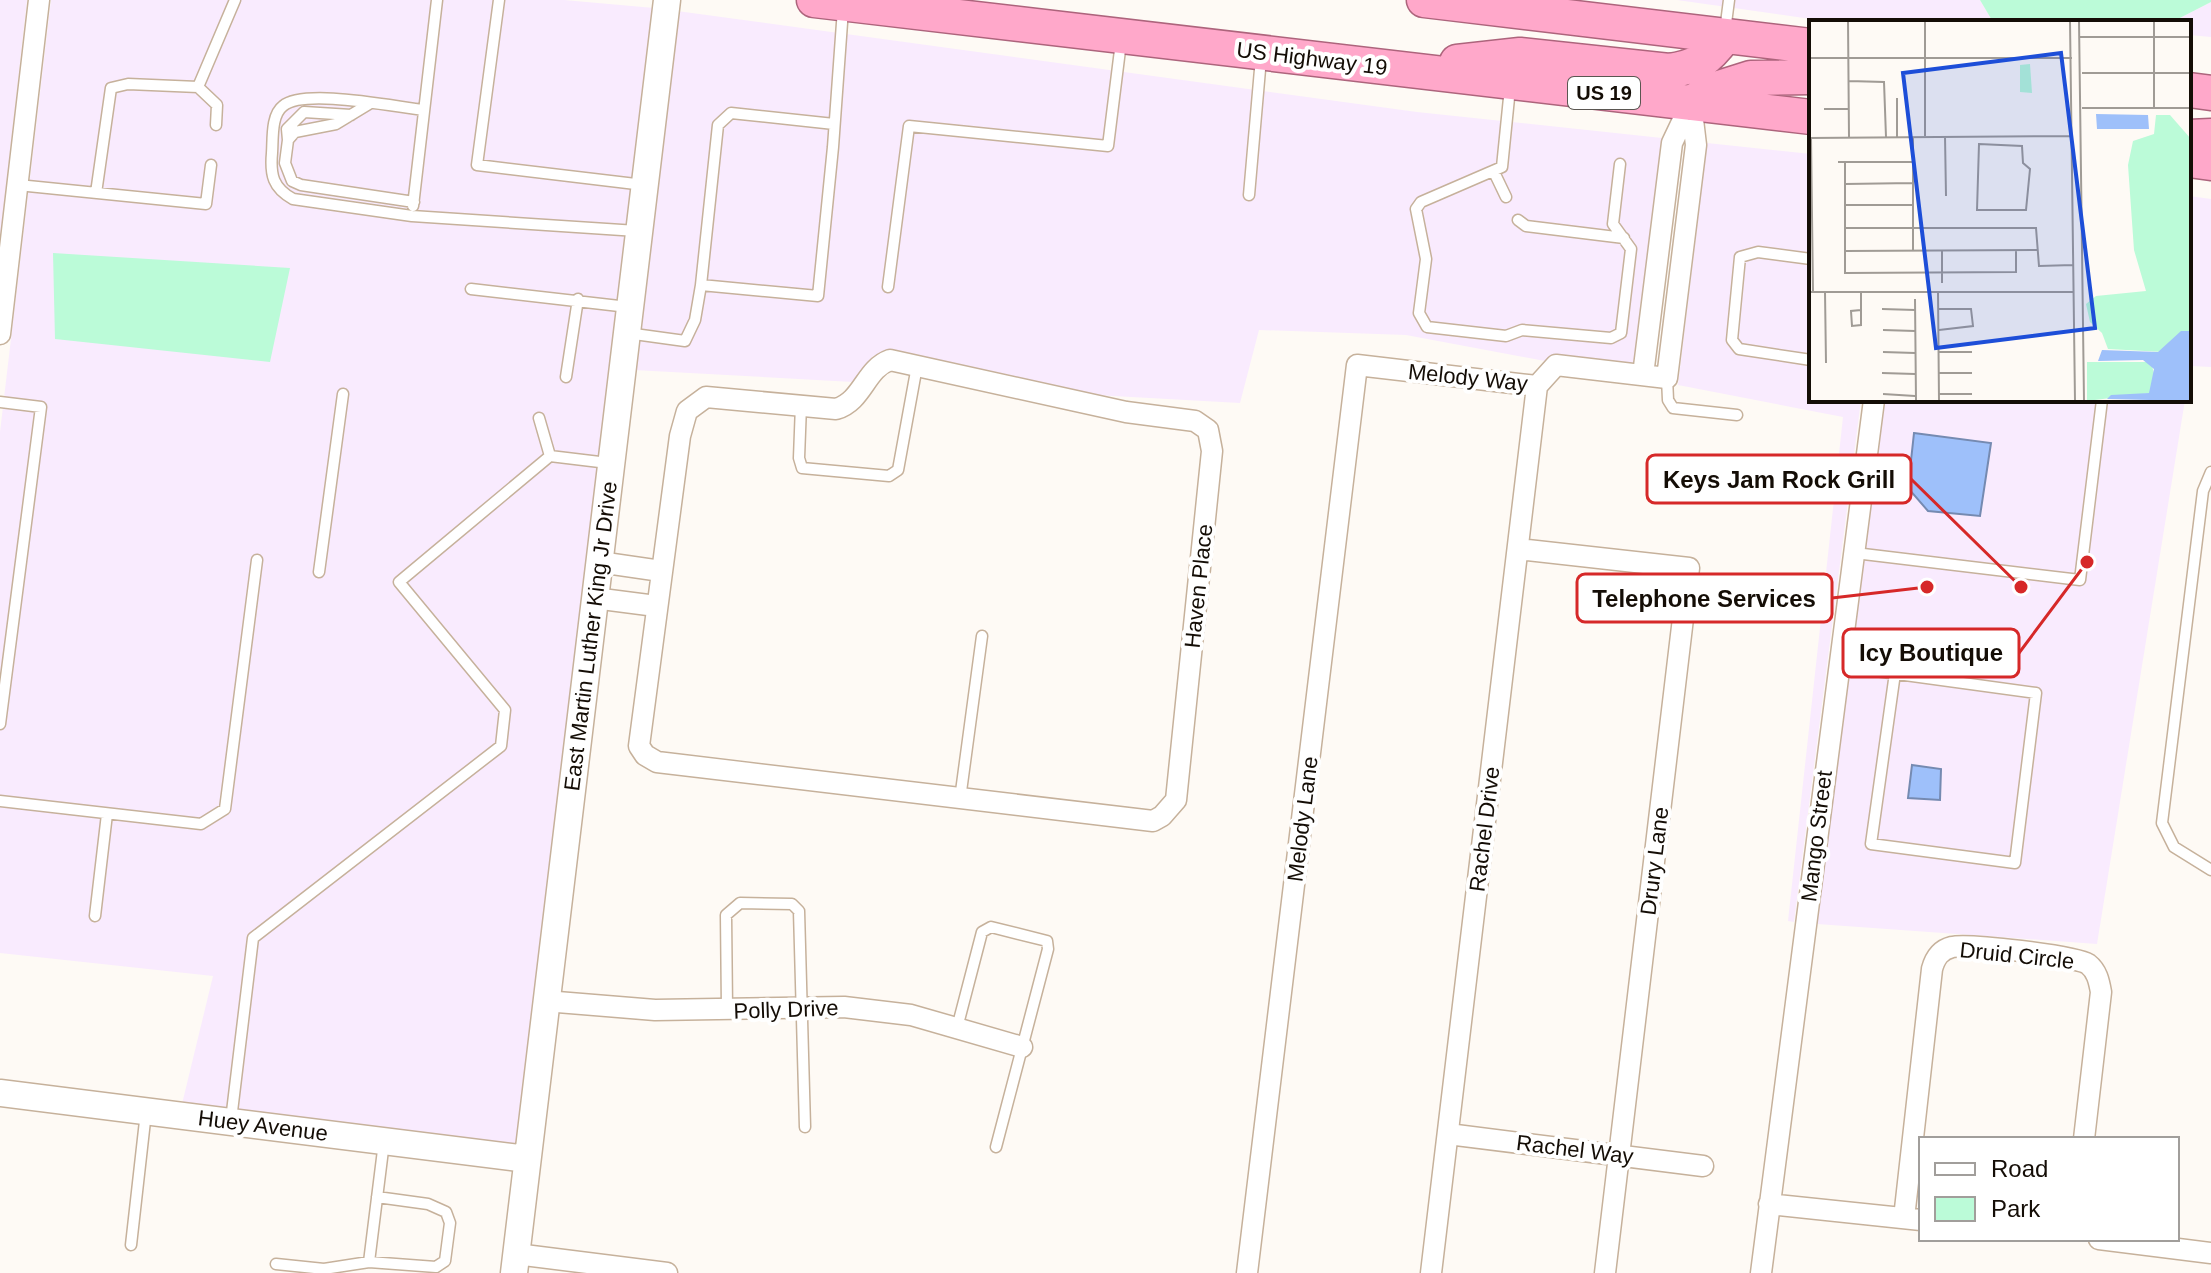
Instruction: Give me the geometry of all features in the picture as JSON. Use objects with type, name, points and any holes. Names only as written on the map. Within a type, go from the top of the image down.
[{"type":"highway","points":[[1424,0],[1809,46]]},
{"type":"highway","name":"US Highway 19","points":[[829,2],[1809,117]]},
{"type":"highway","points":[[1397,68],[1520,55],[1669,71],[1694,68],[1708,59],[1724,37]]},
{"type":"highway","points":[[1691,103],[1722,87],[1751,78],[1809,77]]},
{"type":"highway","points":[[2191,90],[2211,93]]},
{"type":"highway","points":[[2191,137],[2211,136]]},
{"type":"highway","points":[[2191,160],[2211,163]]},
{"type":"street","points":[[0,334],[6,231],[18,185],[39,0]]},
{"type":"street","name":"East Martin Luther King Jr Drive","points":[[515,1264],[667,0]]},
{"type":"street","points":[[1643,375],[1672,143],[1691,103]]},
{"type":"street","points":[[1667,378],[1696,145],[1691,103]]},
{"type":"street","name":"Haven Place","points":[[890,360],[917,366],[1126,412],[1195,421],[1203,424],[1211,438],[1176,800],[1153,821],[657,762],[645,755],[639,746],[680,436],[693,404],[706,397],[836,409],[847,405],[880,365],[890,360]]},
{"type":"street","name":"Melody Way","points":[[1357,365],[1537,386],[1556,365],[1667,378]]},
{"type":"street","name":"Melody Lane","points":[[1247,1273],[1357,365]]},
{"type":"street","name":"Rachel Drive","points":[[1431,1273],[1537,386]]},
{"type":"street","name":"Mango Street","points":[[1761,1273],[1837,665],[1874,402]]},
{"type":"street","name":"Drury Lane","points":[[1518,549],[1689,568],[1605,1273]]},
{"type":"street","points":[[599,562],[661,571]]},
{"type":"street","points":[[594,598],[656,606]]},
{"type":"street","name":"Druid Circle","points":[[1912,1219],[1932,969],[1936,958],[1944,950],[1963,946],[2075,958],[2094,970],[2101,992],[2084,1137]]},
{"type":"street","name":"Polly Drive","points":[[545,1001],[639,1009],[727,1011],[844,1007],[894,1012],[1022,1047]]},
{"type":"street","name":"Huey Avenue","points":[[0,1093],[527,1159]]},
{"type":"street","name":"Rachel Way","points":[[1448,1134],[1703,1166]]},
{"type":"street","points":[[1769,1204],[1912,1219]]},
{"type":"street","points":[[2115,1241],[2211,1253]]},
{"type":"street","points":[[515,1264],[667,1273]]},
{"type":"lane","points":[[198,87],[235,0]]},
{"type":"lane","points":[[412,216],[437,0]]},
{"type":"lane","points":[[499,0],[477,165],[645,185]]},
{"type":"lane","points":[[1724,37],[1729,0]]},
{"type":"lane","points":[[701,285],[818,296],[834,124],[829,2]]},
{"type":"lane","points":[[888,287],[909,126],[1108,146],[1122,36]]},
{"type":"lane","points":[[1249,195],[1262,52]]},
{"type":"lane","points":[[1510,82],[1502,167],[1421,202],[1416,209],[1426,259],[1419,313],[1427,327],[1506,336],[1522,330],[1611,338],[1621,333],[1631,249],[1613,224],[1620,164]]},
{"type":"lane","points":[[96,193],[111,88],[128,84],[198,87],[217,105],[216,125]]},
{"type":"lane","points":[[424,110],[300,99],[282,106],[275,118],[273,181],[281,192],[293,199],[412,216],[639,231]]},
{"type":"lane","points":[[288,140],[295,132],[336,124],[369,104]]},
{"type":"lane","points":[[351,115],[304,112],[287,129],[286,171],[292,181],[414,202]]},
{"type":"lane","points":[[471,289],[578,299],[685,341],[695,320],[701,285],[718,125],[731,113],[834,124]]},
{"type":"lane","points":[[18,185],[206,204],[211,165]]},
{"type":"lane","points":[[1494,172],[1506,197]]},
{"type":"lane","points":[[1518,220],[1526,226],[1624,238]]},
{"type":"lane","points":[[1809,259],[1758,252],[1740,257],[1732,340],[1739,349],[1809,360]]},
{"type":"lane","points":[[566,377],[578,299]]},
{"type":"lane","points":[[801,405],[802,468],[889,476],[898,470],[917,366]]},
{"type":"lane","points":[[1667,378],[1668,400],[1673,408],[1737,415]]},
{"type":"lane","points":[[319,572],[343,394]]},
{"type":"lane","points":[[0,402],[41,407],[0,724]]},
{"type":"lane","points":[[1855,553],[2080,580],[2102,402]]},
{"type":"lane","points":[[539,418],[550,456]]},
{"type":"lane","points":[[231,1120],[253,938],[501,746],[505,710],[399,582],[550,456],[610,463]]},
{"type":"lane","points":[[2211,472],[2203,491],[2162,823],[2174,847],[2211,870]]},
{"type":"lane","points":[[0,801],[201,824],[225,809],[257,560]]},
{"type":"lane","points":[[960,799],[982,636]]},
{"type":"lane","points":[[1837,665],[1895,673],[2036,693],[2015,863],[1871,844],[1895,673]]},
{"type":"lane","points":[[95,916],[107,814]]},
{"type":"lane","points":[[727,1011],[726,915],[740,903],[782,901],[799,911],[805,1127]]},
{"type":"lane","points":[[957,1028],[982,932],[991,927],[1044,938],[1048,949],[996,1147]]},
{"type":"lane","points":[[131,1245],[146,1110]]},
{"type":"lane","points":[[369,1262],[384,1140]]},
{"type":"lane","points":[[276,1264],[324,1269],[369,1262],[436,1267],[445,1261],[450,1223],[446,1212],[428,1204],[377,1197]]},
{"type":"shaded area","points":[[0,0],[27,0],[0,240]]},
{"type":"shaded area","points":[[51,0],[564,0],[654,8],[516,1147],[182,1104],[213,976],[0,953],[0,432]]},
{"type":"shaded area","points":[[1677,0],[1980,0],[1992,20],[1818,20]]},
{"type":"shaded area","points":[[2211,2],[2211,37],[2191,35],[2191,20],[2176,20]]},
{"type":"shaded area","points":[[677,11],[1417,112],[1662,138],[1633,364],[1557,355],[1545,361],[1406,335],[1259,330],[1240,403],[1095,395],[893,350],[873,356],[853,382],[634,370]]},
{"type":"shaded area","points":[[1707,143],[1809,154],[1809,402],[1861,402],[1794,922],[1788,921],[1843,417],[1678,385]]},
{"type":"shaded area","points":[[2191,196],[2211,199],[2211,367],[2191,366]]},
{"type":"shaded area","points":[[1885,402],[2185,402],[2097,944],[1817,924]]},
{"type":"green space","points":[[1980,0],[2211,0],[2176,20],[1992,20]]},
{"type":"green space","points":[[53,253],[290,268],[270,362],[55,339]]},
{"type":"water","points":[[1914,433],[1991,443],[1980,516],[1928,511],[1908,488]]},
{"type":"water","points":[[1912,765],[1941,769],[1940,800],[1908,798]]},
{"type":"place","name":"Icy Boutique","points":[[2087,562]]},
{"type":"place","name":"Telephone Services","points":[[1927,587]]},
{"type":"place","name":"Keys Jam Rock Grill","points":[[2021,587]]}]
